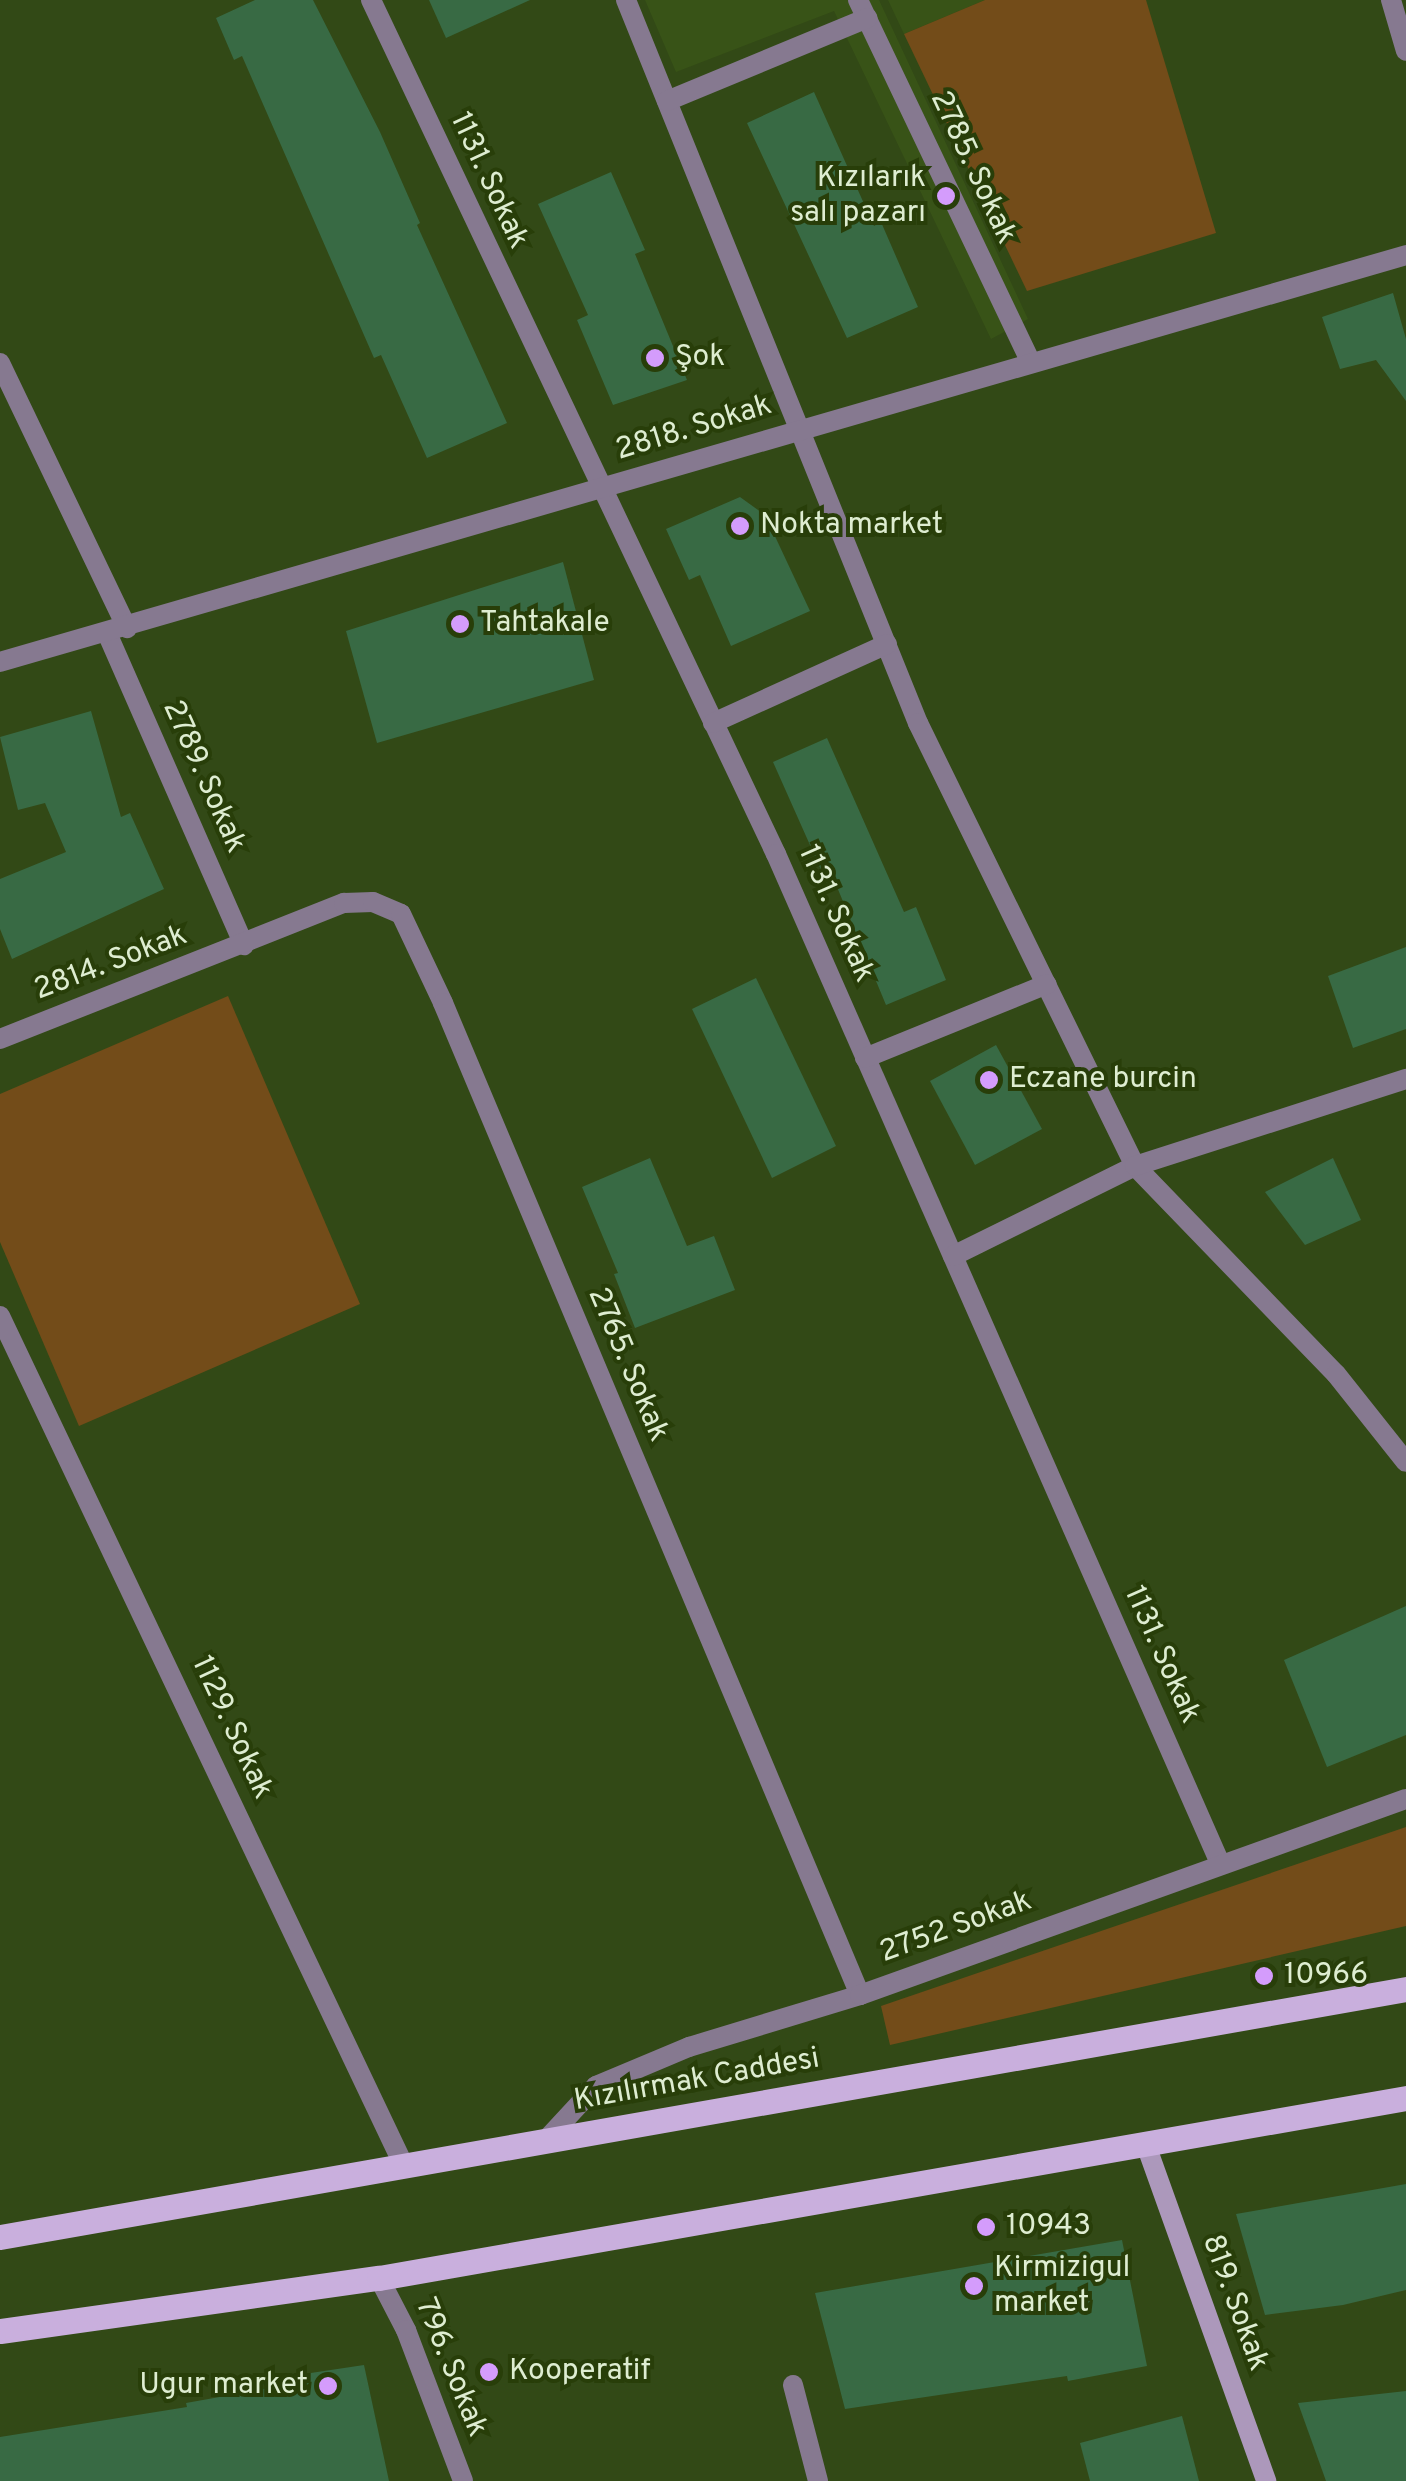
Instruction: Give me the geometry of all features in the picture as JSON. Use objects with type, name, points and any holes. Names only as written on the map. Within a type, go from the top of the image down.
[{"type":"main road","name":"Kızılırmak Caddesi","points":[[0,2237],[1406,1989]]},
{"type":"main road","points":[[0,2331],[379,2278],[1406,2098]]},
{"type":"street","name":"1131. Sokak","points":[[371,0],[713,723],[866,1058],[1220,1863]]},
{"type":"street","points":[[626,0],[918,723],[1136,1166],[1336,1374],[1406,1462]]},
{"type":"street","points":[[1391,0],[1406,51]]},
{"type":"street","points":[[666,101],[863,9]]},
{"type":"street","name":"2785. Sokak","points":[[863,9],[1031,362]]},
{"type":"street","name":"2818. Sokak","points":[[0,662],[1406,255]]},
{"type":"street","name":"2789. Sokak","points":[[0,363],[117,630],[244,944]]},
{"type":"street","points":[[713,723],[887,644]]},
{"type":"street","name":"2765. Sokak","points":[[244,944],[344,903],[373,902],[400,914],[450,1020],[860,1995]]},
{"type":"street","name":"2814. Sokak","points":[[0,1039],[244,944]]},
{"type":"street","points":[[866,1058],[1047,984]]},
{"type":"street","points":[[953,1256],[1136,1166],[1406,1079]]},
{"type":"street","name":"1129. Sokak","points":[[0,1316],[404,2166]]},
{"type":"street","name":"2752 Sokak","points":[[546,2140],[596,2086],[688,2047],[860,1995],[1406,1799]]},
{"type":"street","name":"819. Sokak","points":[[1146,2144],[1266,2481]]},
{"type":"street","name":"796. Sokak","points":[[379,2278],[406,2330],[463,2481]]},
{"type":"street","points":[[792,2385],[818,2481]]},
{"type":"shaded area","name":"Kızılarık salı pazarı","points":[[645,0],[879,0],[1028,319],[991,339],[834,11],[676,72]]},
{"type":"shaded area","points":[[888,0],[985,0],[904,34]]},
{"type":"shaded area","points":[[985,0],[1146,0],[1216,233],[1027,291],[904,34]]},
{"type":"shaded area","points":[[228,996],[360,1304],[79,1426],[0,1242],[0,1094]]},
{"type":"shaded area","points":[[1406,1827],[1406,1926],[890,2045],[881,2006]]},
{"type":"building","points":[[255,0],[313,0],[380,132],[420,223],[417,225],[507,423],[427,458],[381,355],[374,358],[242,56],[234,60],[216,18]]},
{"type":"building","points":[[429,0],[530,0],[446,38]]},
{"type":"building","points":[[814,92],[874,226],[881,222],[918,307],[847,338],[747,123]]},
{"type":"building","points":[[611,172],[645,250],[635,254],[687,380],[613,405],[577,320],[588,315],[538,204]]},
{"type":"building","points":[[1393,293],[1406,339],[1406,401],[1376,360],[1340,369],[1322,317]]},
{"type":"building","points":[[740,497],[765,515],[810,611],[731,646],[700,575],[689,580],[666,529]]},
{"type":"building","points":[[563,562],[594,680],[377,743],[346,631]]},
{"type":"building","points":[[91,711],[121,817],[130,813],[164,889],[12,959],[0,929],[0,879],[66,852],[45,803],[18,810],[0,737]]},
{"type":"building","points":[[827,738],[904,912],[916,907],[946,980],[886,1005],[837,887],[830,890],[773,762]]},
{"type":"building","points":[[1406,947],[1406,1029],[1353,1048],[1328,976]]},
{"type":"building","points":[[756,978],[836,1146],[772,1178],[692,1009]]},
{"type":"building","points":[[996,1045],[1042,1129],[975,1165],[930,1081]]},
{"type":"building","points":[[650,1158],[687,1246],[714,1236],[735,1290],[635,1328],[614,1274],[618,1273],[582,1187]]},
{"type":"building","points":[[1333,1158],[1361,1220],[1305,1245],[1265,1192]]},
{"type":"building","points":[[1406,1606],[1406,1735],[1327,1767],[1284,1660]]},
{"type":"building","points":[[1406,2184],[1406,2290],[1343,2305],[1265,2315],[1236,2214]]},
{"type":"building","points":[[1122,2240],[1147,2366],[1068,2381],[1067,2376],[845,2409],[815,2293]]},
{"type":"building","points":[[364,2365],[389,2481],[0,2481],[0,2437],[187,2407],[186,2403],[286,2385],[284,2377]]},
{"type":"building","points":[[1406,2391],[1406,2481],[1326,2481],[1298,2403]]},
{"type":"building","points":[[1182,2416],[1199,2481],[1090,2481],[1080,2443]]},
{"type":"place","name":"Kızılarık salı pazarı","points":[[946,196]]},
{"type":"place","name":"Şok","points":[[655,358]]},
{"type":"place","name":"Nokta market","points":[[740,526]]},
{"type":"place","name":"Tahtakale","points":[[460,624]]},
{"type":"place","name":"Eczane burcin","points":[[989,1080]]},
{"type":"place","name":"10966","points":[[1264,1976]]},
{"type":"place","name":"10943","points":[[986,2227]]},
{"type":"place","name":"Kirmizigul market","points":[[974,2286]]},
{"type":"place","name":"Kooperatif","points":[[489,2372]]},
{"type":"place","name":"Ugur market","points":[[328,2386]]}]
